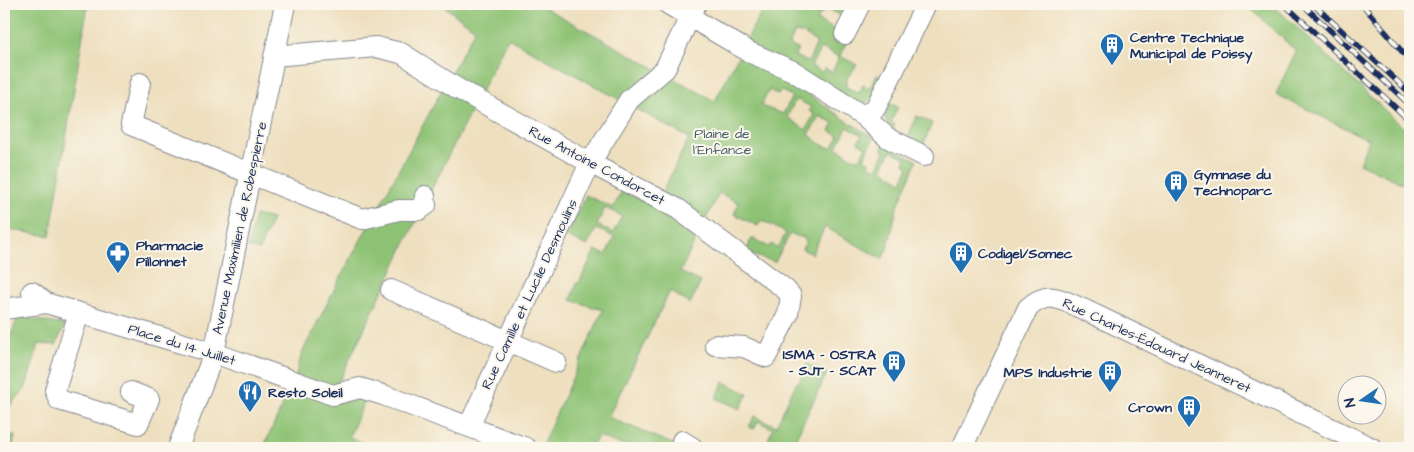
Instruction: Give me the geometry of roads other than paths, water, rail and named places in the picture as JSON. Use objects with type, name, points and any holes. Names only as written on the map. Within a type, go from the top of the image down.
[{"type":"street","name":"Avenue Maximilien de Robespierre","points":[[178,448],[214,354],[286,4]]},
{"type":"street","points":[[668,4],[692,11],[751,52],[793,71],[863,116],[888,138],[924,156]]},
{"type":"street","points":[[845,34],[860,4]]},
{"type":"street","points":[[863,116],[874,109],[926,4]]},
{"type":"street","name":"Rue Camille et Lucile Desmoulins","points":[[469,426],[590,163],[629,100],[665,68],[692,11]]},
{"type":"street","name":"Rue Antoine Condorcet","points":[[274,56],[376,47],[401,53],[460,90],[590,163],[678,209],[786,290],[791,296],[788,314],[766,357],[744,347],[716,345]]},
{"type":"street","points":[[140,83],[132,125],[250,174],[313,197],[362,219],[399,210],[419,210],[426,205],[425,196]]},
{"type":"street","points":[[391,290],[556,362]]},
{"type":"street","name":"Rue Charles-Édouard Jeanneret","points":[[962,448],[1028,308],[1039,298],[1049,296],[1085,310],[1371,448]]},
{"type":"street","name":"Place du 14 Juillet","points":[[4,309],[39,298],[79,313],[214,354],[333,395],[360,388],[469,426]]},
{"type":"street","points":[[79,313],[55,390],[59,400],[138,424],[149,399],[131,392]]},
{"type":"street","points":[[469,426],[526,448]]},
{"type":"railway","points":[[1284,4],[1410,121]]},
{"type":"railway","points":[[1302,4],[1410,105]]},
{"type":"railway","points":[[1362,4],[1410,61]]},
{"type":"railway","points":[[1314,5],[1410,93]]},
{"type":"place","name":"Centre Technique Municipal de Poissy","points":[[1112,66]]},
{"type":"place","name":"Gymnase du Technoparc","points":[[1176,203]]},
{"type":"place","name":"Pharmacie Pillonnet","points":[[118,274]]},
{"type":"place","name":"Codigel/Somec","points":[[961,274]]},
{"type":"place","name":"ISMA - OSTRA - SJT - SCAT","points":[[894,383]]},
{"type":"place","name":"MPS Industrie","points":[[1110,393]]},
{"type":"place","name":"Resto Soleil","points":[[250,413]]},
{"type":"place","name":"Crown","points":[[1189,428]]},
{"type":"park label","name":"Plaine de l'Enfance","points":[[722,142]]}]
